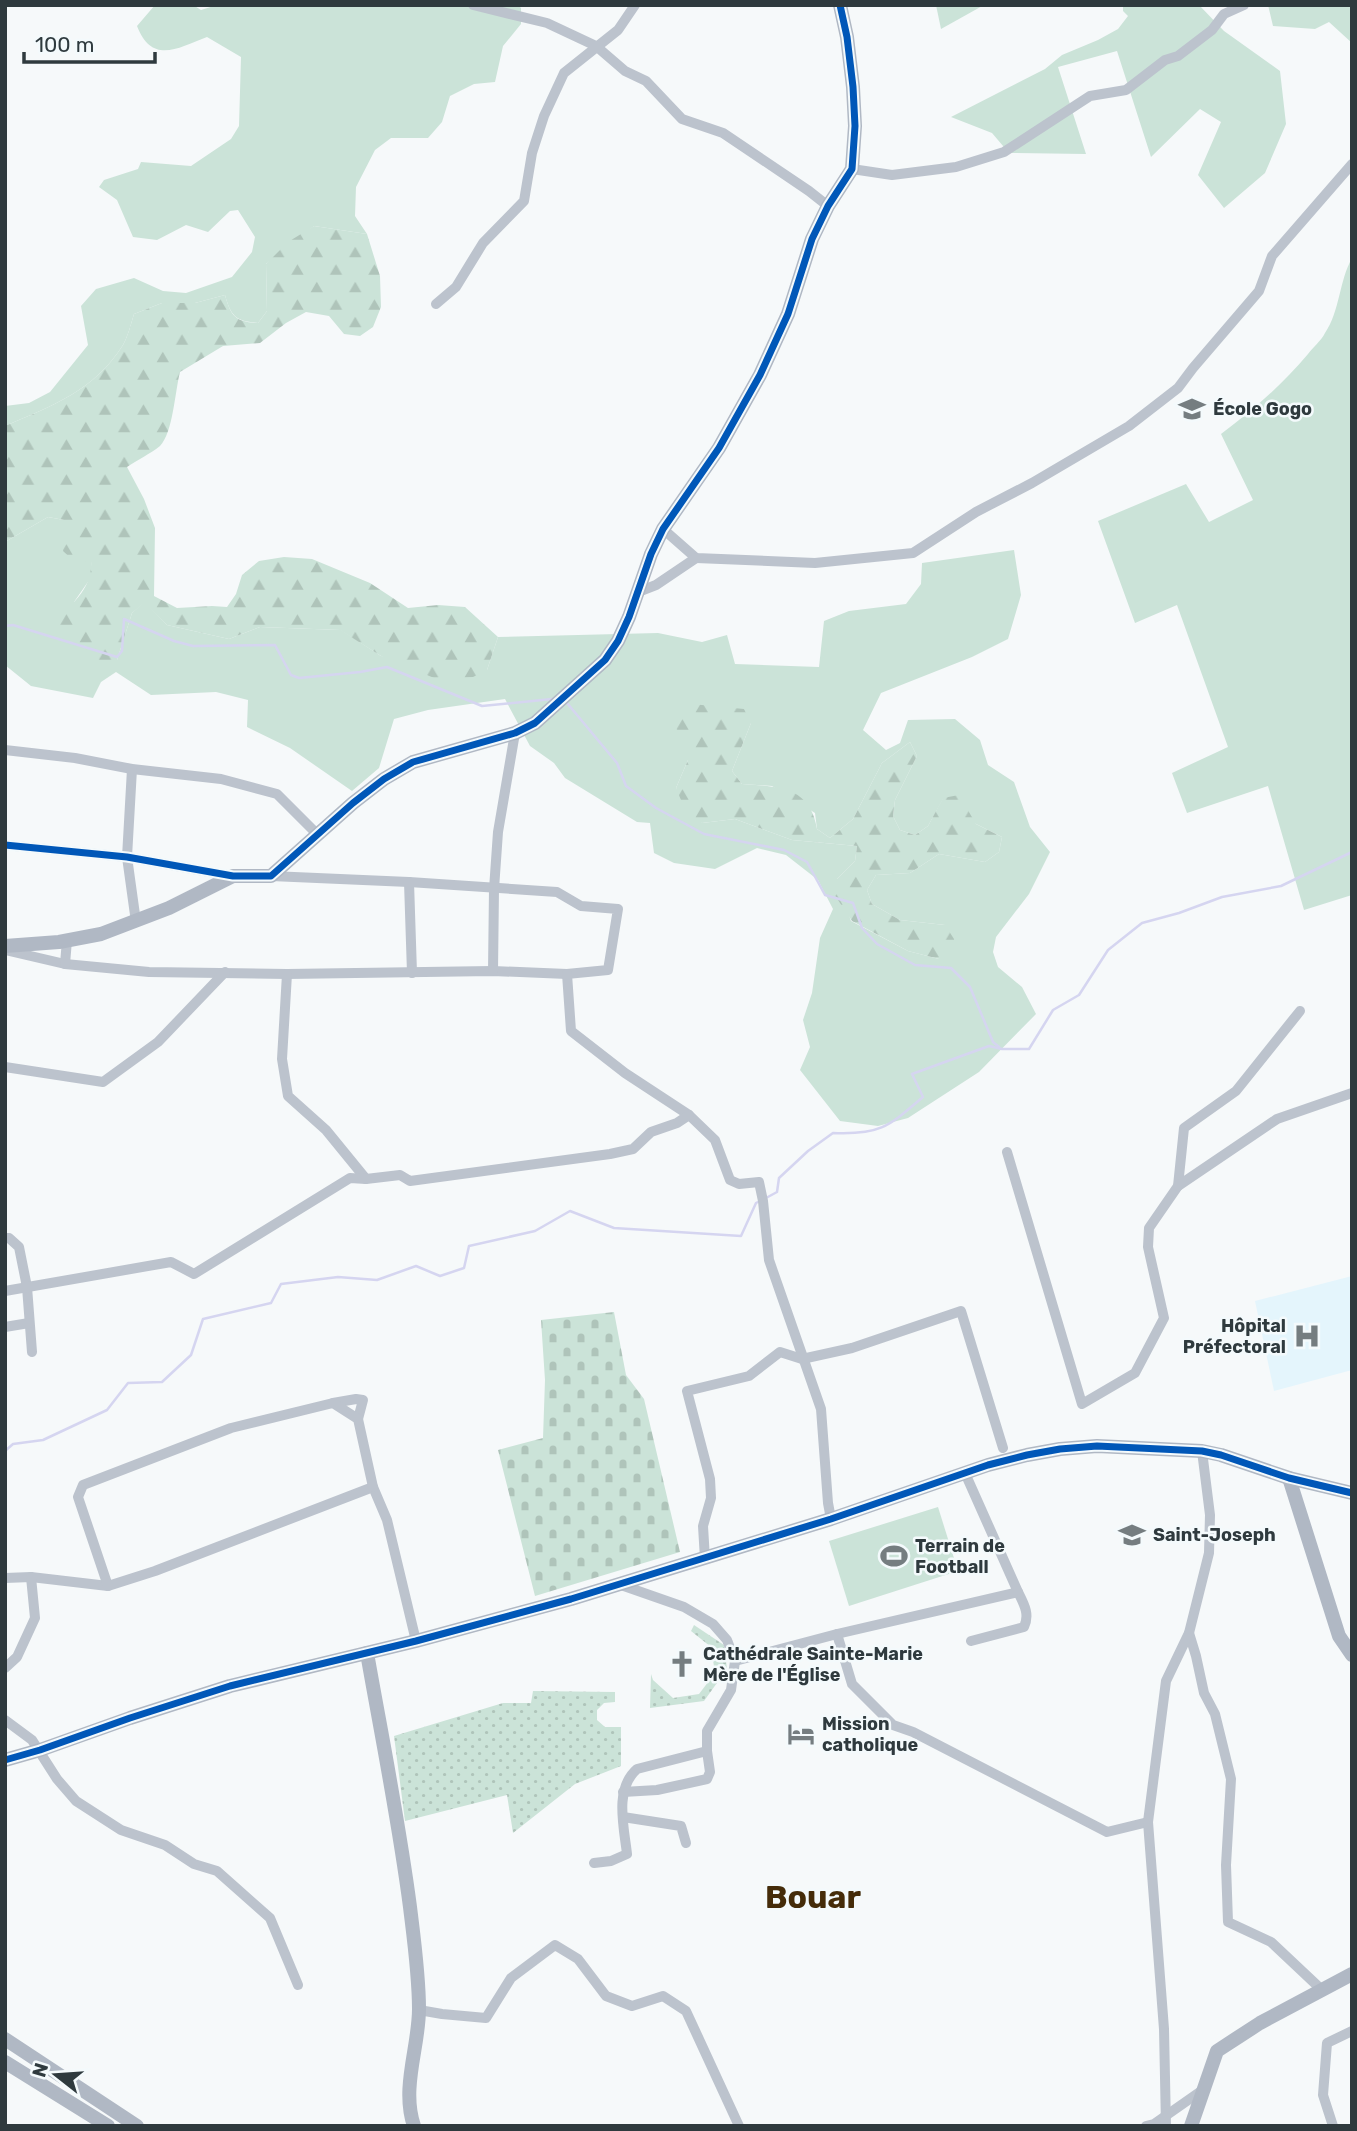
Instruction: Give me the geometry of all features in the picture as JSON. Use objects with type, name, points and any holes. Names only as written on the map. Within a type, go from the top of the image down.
[{"type":"street","points":[[473,5],[547,23],[596,46],[625,71],[646,81],[682,119],[723,133],[828,206]]},
{"type":"street","points":[[436,304],[456,287],[483,243],[524,201],[532,153],[544,116],[564,73],[618,30],[635,5]]},
{"type":"street","points":[[271,876],[384,779],[413,762],[515,733],[535,723],[605,660],[618,641],[650,554],[663,529],[719,448],[760,374],[788,314],[812,239],[828,206],[852,169],[855,126],[852,87],[847,37],[839,5]]},
{"type":"street","points":[[852,169],[892,175],[956,167],[1004,152],[1090,96],[1126,90],[1165,60],[1178,55],[1212,30],[1224,14],[1244,5]]},
{"type":"street","points":[[638,592],[656,585],[696,558],[815,564],[913,553],[976,512],[1032,484],[1129,426],[1178,388],[1259,291],[1272,256],[1352,164]]},
{"type":"street","points":[[663,529],[696,558]]},
{"type":"street","points":[[493,971],[498,832],[515,733]]},
{"type":"street","points":[[5,750],[221,779],[278,794],[318,835]]},
{"type":"street","points":[[132,769],[127,857],[136,922]]},
{"type":"street","points":[[5,845],[127,857],[233,876],[409,882],[557,892],[581,906],[618,909],[608,970],[567,974],[493,971],[286,974],[149,972],[65,964],[5,948]]},
{"type":"street","points":[[5,948],[102,934],[136,922],[233,876]]},
{"type":"street","points":[[409,882],[412,973]]},
{"type":"street","points":[[65,964],[67,940]]},
{"type":"street","points":[[5,1067],[103,1082],[158,1042],[225,972]]},
{"type":"street","points":[[286,974],[282,1059],[288,1096],[327,1130],[366,1179]]},
{"type":"street","points":[[567,974],[571,1031],[625,1073],[688,1115],[715,1140],[730,1180],[739,1184],[759,1182],[769,1260],[821,1409],[831,1519]]},
{"type":"street","points":[[1178,1186],[1184,1128],[1236,1091],[1300,1011]]},
{"type":"street","points":[[1007,1152],[1082,1405],[1135,1373],[1164,1318],[1148,1247],[1149,1228],[1178,1186],[1277,1119],[1352,1093]]},
{"type":"street","points":[[5,1291],[171,1262],[194,1273],[350,1178],[400,1175],[410,1181],[610,1154],[633,1149],[651,1132],[677,1123],[688,1115]]},
{"type":"street","points":[[5,1238],[9,1238],[19,1247],[27,1287],[32,1352]]},
{"type":"street","points":[[705,1559],[704,1526],[711,1498],[710,1479],[687,1391],[749,1376],[780,1352],[802,1359],[852,1348],[961,1311],[1003,1448]]},
{"type":"street","points":[[5,1327],[29,1323]]},
{"type":"street","points":[[108,1586],[78,1497],[83,1485],[231,1428],[333,1403],[363,1400],[358,1419],[373,1487],[387,1520],[416,1641]]},
{"type":"street","points":[[333,1403],[358,1419]]},
{"type":"street","points":[[5,1760],[40,1751],[224,1688],[416,1641],[571,1599],[705,1559],[1027,1455],[1097,1446],[1202,1451],[1289,1478],[1352,1493]]},
{"type":"street","points":[[1166,2121],[1164,2029],[1148,1822],[1166,1681],[1189,1633],[1209,1553],[1210,1516],[1202,1451]]},
{"type":"street","points":[[965,1473],[1026,1608],[1028,1618],[1024,1627],[971,1641]]},
{"type":"street","points":[[1289,1478],[1339,1636],[1352,1655]]},
{"type":"street","points":[[5,1578],[31,1577],[108,1586],[155,1571],[373,1487]]},
{"type":"street","points":[[5,1668],[17,1657],[36,1618],[31,1577]]},
{"type":"street","points":[[619,1584],[684,1607],[713,1625],[727,1640],[735,1661],[731,1690],[707,1731],[710,1772],[707,1779],[657,1790],[623,1793]]},
{"type":"street","points":[[735,1661],[1018,1592]]},
{"type":"street","points":[[1189,1633],[1204,1693],[1215,1714],[1231,1779],[1226,1865],[1228,1922],[1271,1942],[1322,1990]]},
{"type":"street","points":[[837,1634],[852,1684],[893,1725],[913,1732],[1107,1832],[1148,1822]]},
{"type":"street","points":[[367,1653],[405,1866],[419,2010],[410,2086],[411,2118],[414,2126]]},
{"type":"street","points":[[5,1720],[32,1740],[57,1779],[76,1801],[121,1830],[165,1845],[194,1864],[217,1871],[270,1918],[298,1985]]},
{"type":"street","points":[[594,1863],[611,1861],[627,1854],[623,1793],[631,1775],[638,1769],[707,1751]]},
{"type":"street","points":[[624,1817],[681,1826],[686,1843]]},
{"type":"street","points":[[419,2010],[486,2018],[511,1978],[555,1945],[578,1959],[606,1996],[632,2006],[663,1996],[686,2011],[739,2126]]},
{"type":"street","points":[[1191,2126],[1217,2051],[1261,2023],[1352,1974]]},
{"type":"street","points":[[1333,2126],[1323,2095],[1327,2043],[1352,2031]]},
{"type":"street","points":[[5,2039],[137,2126]]},
{"type":"street","points":[[5,2062],[108,2126]]},
{"type":"street","points":[[1146,2126],[1166,2121],[1204,2089]]},
{"type":"shaded area","name":"Hôpital Préfectoral","points":[[1352,1276],[1352,1370],[1274,1391],[1255,1301]]},
{"type":"green space","points":[[155,5],[193,5],[201,10],[217,5],[518,5],[521,8],[521,24],[503,46],[495,82],[474,84],[450,96],[442,122],[428,138],[391,138],[375,150],[356,187],[355,216],[367,234],[314,226],[266,264],[267,311],[258,323],[244,321],[235,316],[225,295],[195,303],[162,303],[134,314],[123,345],[99,374],[71,395],[5,426],[5,406],[29,403],[50,392],[88,345],[81,306],[96,289],[134,278],[163,291],[186,293],[232,277],[252,252],[255,237],[238,210],[230,211],[208,232],[186,225],[157,240],[133,237],[117,200],[99,187],[104,180],[138,169],[141,162],[191,166],[231,139],[239,126],[241,57],[207,37],[176,49],[158,50],[150,46],[137,26]]},
{"type":"green space","points":[[936,5],[984,5],[941,29]]},
{"type":"green space","points":[[1123,5],[1199,5],[1224,31],[1280,71],[1286,124],[1265,173],[1224,208],[1198,175],[1221,122],[1200,109],[1151,157],[1117,51],[1058,67],[1086,154],[1009,153],[992,133],[951,117],[1045,69],[1062,55],[1118,29],[1128,16],[1123,11]]},
{"type":"green space","points":[[1268,5],[1352,5],[1352,43],[1329,22],[1315,29],[1273,26]]},
{"type":"green space","points":[[314,226],[367,234],[380,276],[381,307],[373,327],[360,336],[344,334],[329,316],[306,312],[260,343],[223,346],[180,372],[171,422],[164,440],[156,449],[127,467],[144,499],[155,528],[154,596],[177,608],[227,607],[236,594],[242,575],[259,561],[284,557],[312,559],[370,583],[408,608],[438,605],[465,607],[498,637],[487,670],[473,677],[439,680],[381,656],[340,630],[260,627],[229,639],[167,625],[144,603],[132,613],[117,660],[101,661],[61,636],[52,622],[79,596],[91,571],[91,561],[75,562],[63,551],[64,520],[48,517],[5,542],[5,426],[71,395],[99,374],[123,345],[134,314],[162,303],[195,303],[225,295],[235,316],[244,321],[258,323],[267,311],[266,264],[288,242]]},
{"type":"green space","points":[[1352,258],[1352,895],[1304,910],[1268,786],[1187,813],[1172,773],[1228,747],[1177,605],[1135,623],[1098,521],[1186,484],[1209,522],[1253,500],[1221,434],[1277,387],[1321,339],[1334,315],[1344,276]]},
{"type":"green space","points":[[48,517],[64,520],[91,561],[92,576],[74,602],[117,660],[132,613],[144,602],[167,625],[229,639],[260,627],[341,630],[381,656],[487,670],[498,637],[658,633],[702,642],[727,635],[735,664],[819,667],[824,621],[849,611],[906,604],[921,584],[922,563],[1014,550],[1021,595],[1008,639],[972,657],[881,693],[863,730],[886,750],[900,743],[908,720],[955,719],[980,740],[988,765],[1014,782],[1030,827],[1050,852],[1029,894],[996,937],[993,952],[998,967],[1022,987],[1036,1014],[979,1072],[908,1118],[878,1126],[840,1121],[800,1070],[810,1047],[803,1020],[812,993],[820,938],[833,909],[818,880],[786,855],[757,848],[715,869],[674,863],[654,853],[650,823],[637,822],[565,778],[554,763],[530,746],[505,699],[428,710],[394,719],[379,768],[352,791],[290,748],[247,727],[248,700],[216,692],[151,695],[116,672],[101,682],[93,698],[31,686],[5,665],[5,542]],"holes":[[[751,723],[732,771],[742,784],[772,786],[815,813],[817,829],[830,838],[853,819],[882,763],[910,742],[917,756],[895,800],[893,816],[900,830],[915,835],[928,826],[943,799],[976,824],[1002,837],[999,852],[985,862],[939,854],[910,873],[876,875],[867,890],[872,904],[900,920],[945,925],[939,959],[908,951],[851,921],[837,879],[855,861],[857,846],[792,840],[735,819],[702,823],[676,788],[688,760]]]},
{"type":"green space","points":[[681,703],[744,709],[751,723],[732,771],[742,784],[780,788],[800,797],[813,815],[817,829],[830,838],[853,819],[882,763],[910,742],[917,756],[895,800],[893,816],[900,830],[915,835],[928,826],[943,798],[959,795],[976,824],[1002,837],[999,852],[985,862],[939,854],[910,873],[876,875],[867,890],[872,904],[900,920],[945,925],[954,939],[955,956],[939,959],[908,951],[852,921],[834,894],[837,879],[855,861],[857,846],[792,840],[735,819],[702,823],[688,817],[676,788],[688,760],[671,714]]},
{"type":"green space","points":[[614,1312],[626,1375],[644,1399],[680,1552],[535,1596],[498,1450],[543,1438],[545,1380],[541,1320]]},
{"type":"green space","name":"Terrain de Football","points":[[938,1507],[958,1571],[849,1606],[829,1541]]},
{"type":"green space","points":[[694,1625],[724,1645],[727,1669],[704,1701],[650,1708],[651,1674],[653,1680],[673,1698],[699,1694],[715,1673],[711,1647],[691,1631]]},
{"type":"green space","points":[[533,1691],[615,1692],[615,1702],[604,1703],[597,1710],[597,1720],[605,1727],[621,1727],[621,1766],[575,1784],[513,1833],[507,1795],[405,1821],[394,1736],[503,1703],[531,1703]]},
{"type":"waterway","points":[[5,626],[13,625],[117,657],[122,651],[124,619],[174,641],[193,646],[275,645],[291,675],[299,678],[387,667],[482,706],[552,699]]},
{"type":"waterway","points":[[567,703],[617,763],[626,786],[656,808],[704,834],[784,850],[807,862],[825,895],[853,903],[862,928],[877,944],[915,965],[951,968],[970,987],[993,1042],[999,1047]]},
{"type":"waterway","points":[[766,1198],[777,1192],[779,1178],[808,1151],[833,1133],[862,1132],[882,1127],[923,1097],[912,1074],[989,1046],[1029,1049],[1053,1010],[1079,995],[1108,950],[1142,923],[1222,897],[1281,886],[1352,852]]},
{"type":"waterway","points":[[5,1451],[13,1444],[43,1440],[107,1410],[128,1383],[162,1382],[191,1355],[203,1319],[271,1303],[281,1284],[338,1277],[377,1280],[416,1266],[440,1276],[464,1268],[469,1246],[535,1231],[570,1211],[614,1228],[741,1236],[756,1203],[760,1201]]},
{"type":"cycle path","points":[[5,845],[127,857],[233,876],[271,876],[384,779],[413,762],[515,733],[535,723],[605,660],[629,617],[651,554],[663,529],[719,448],[760,375],[788,314],[812,239],[828,206],[852,169],[855,126],[853,87],[840,5]]},
{"type":"cycle path","points":[[5,1760],[230,1686],[416,1641],[571,1599],[831,1519],[988,1465],[1027,1455],[1097,1446],[1202,1451],[1289,1478],[1352,1493]]},
{"type":"place","name":"École Gogo","points":[[1192,409]]},
{"type":"place","name":"Hôpital Préfectoral","points":[[1307,1336]]},
{"type":"place","name":"Saint-Joseph","points":[[1132,1535]]},
{"type":"place","name":"Terrain de Football","points":[[894,1556]]},
{"type":"place","name":"Cathédrale Sainte-Marie Mère de l'Église","points":[[682,1664]]},
{"type":"place","name":"Mission catholique","points":[[801,1734]]},
{"type":"district","name":"Bouar","points":[[813,1897]]}]
